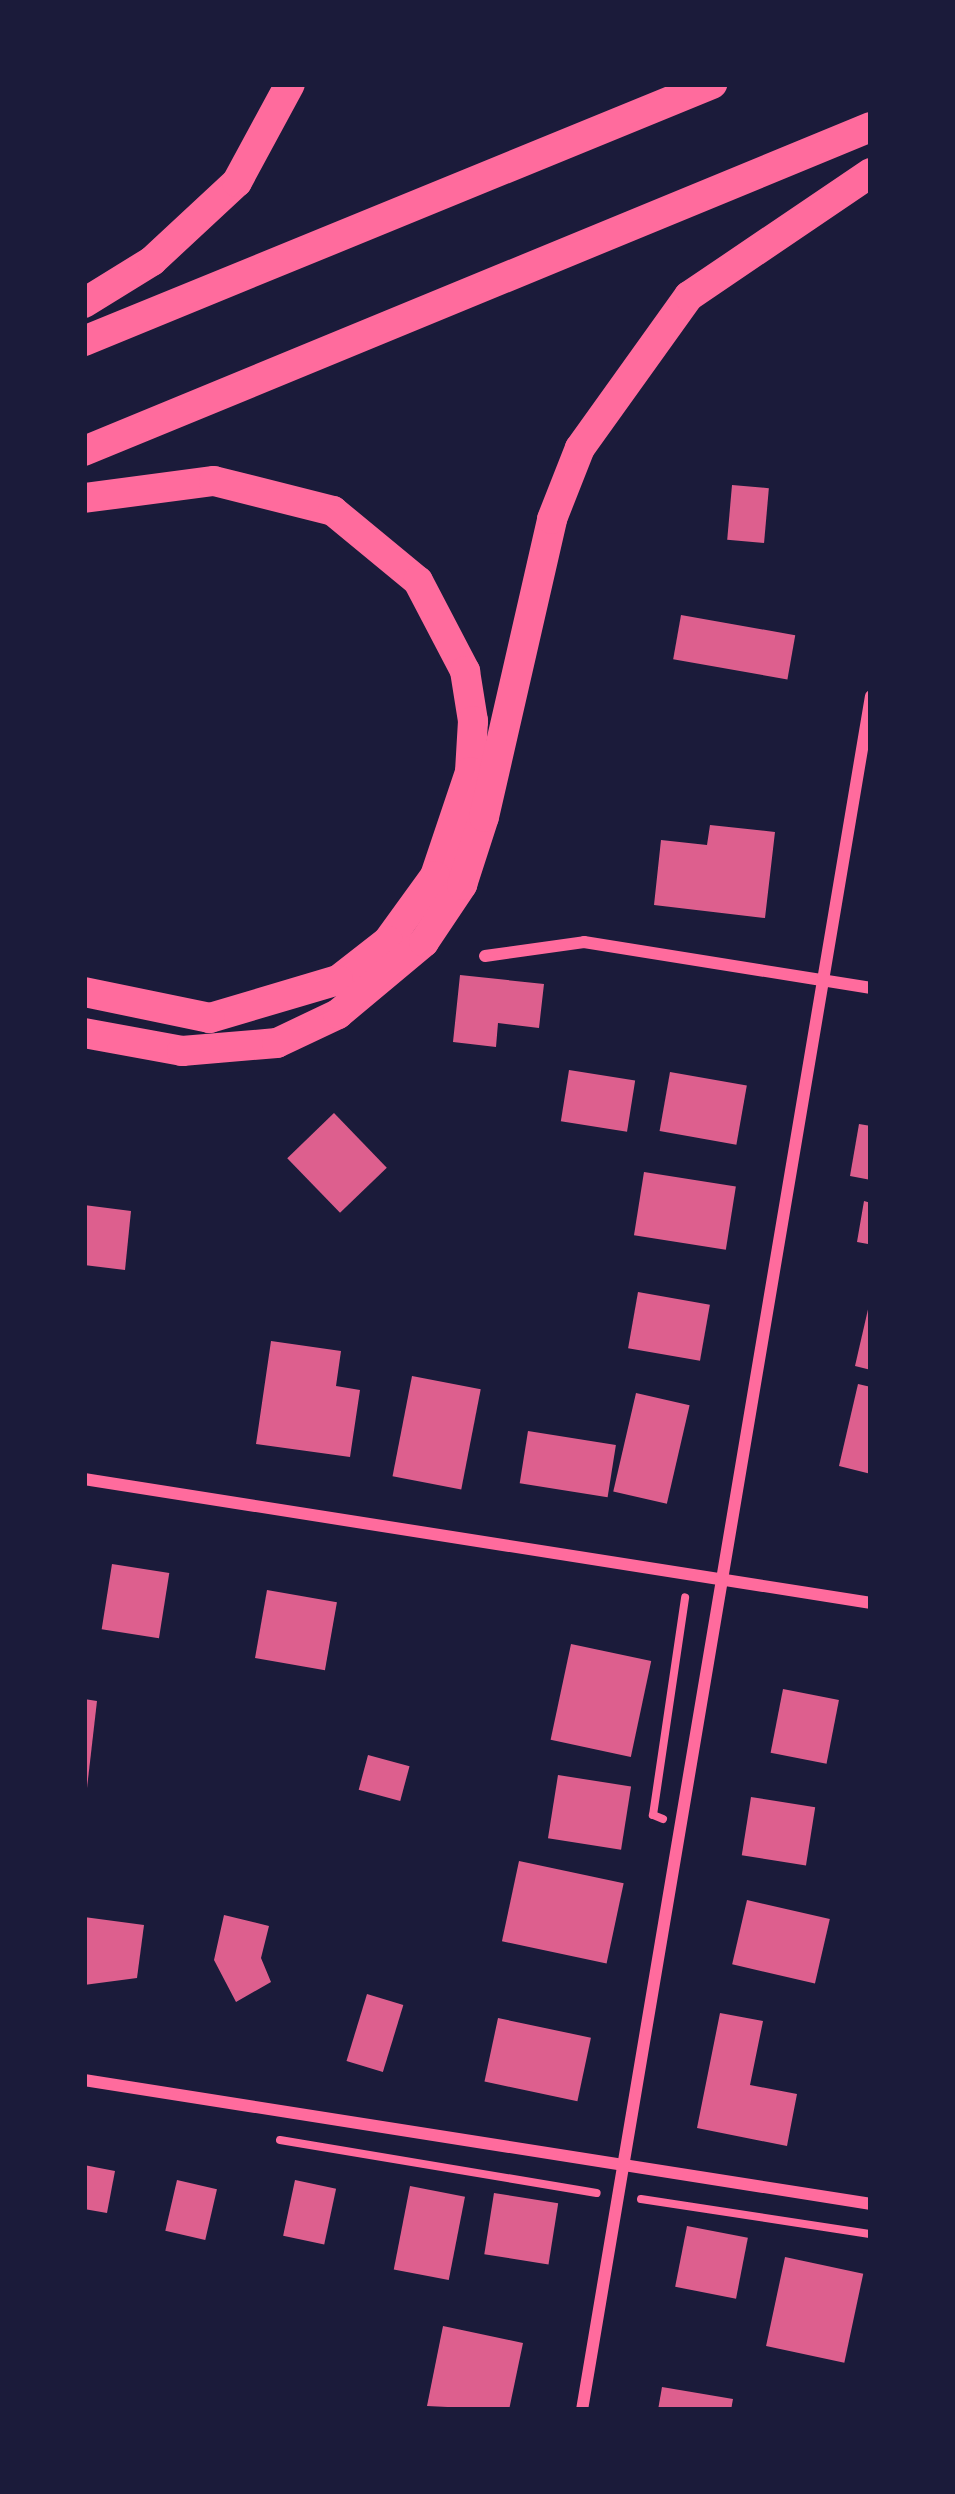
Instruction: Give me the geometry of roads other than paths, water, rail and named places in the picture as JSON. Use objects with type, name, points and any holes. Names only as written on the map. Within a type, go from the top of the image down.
[{"type":"highway","points":[[84,303],[152,261],[237,182],[290,84]]},
{"type":"highway","points":[[84,341],[712,84]]},
{"type":"highway","points":[[84,451],[871,128]]},
{"type":"highway","points":[[84,1033],[182,1051],[277,1042],[338,1014],[424,942],[462,885],[484,817],[552,519],[580,448],[688,296],[871,173]]},
{"type":"highway","points":[[84,498],[214,481],[333,512],[418,580],[465,671],[473,722],[470,772],[435,875],[388,941],[338,980],[210,1018],[84,992]]},
{"type":"street","points":[[582,2410],[816,978],[871,696]]},
{"type":"street","points":[[485,956],[584,942],[871,988]]},
{"type":"street","points":[[84,1479],[871,1603]]},
{"type":"street","points":[[84,2080],[871,2204]]}]
